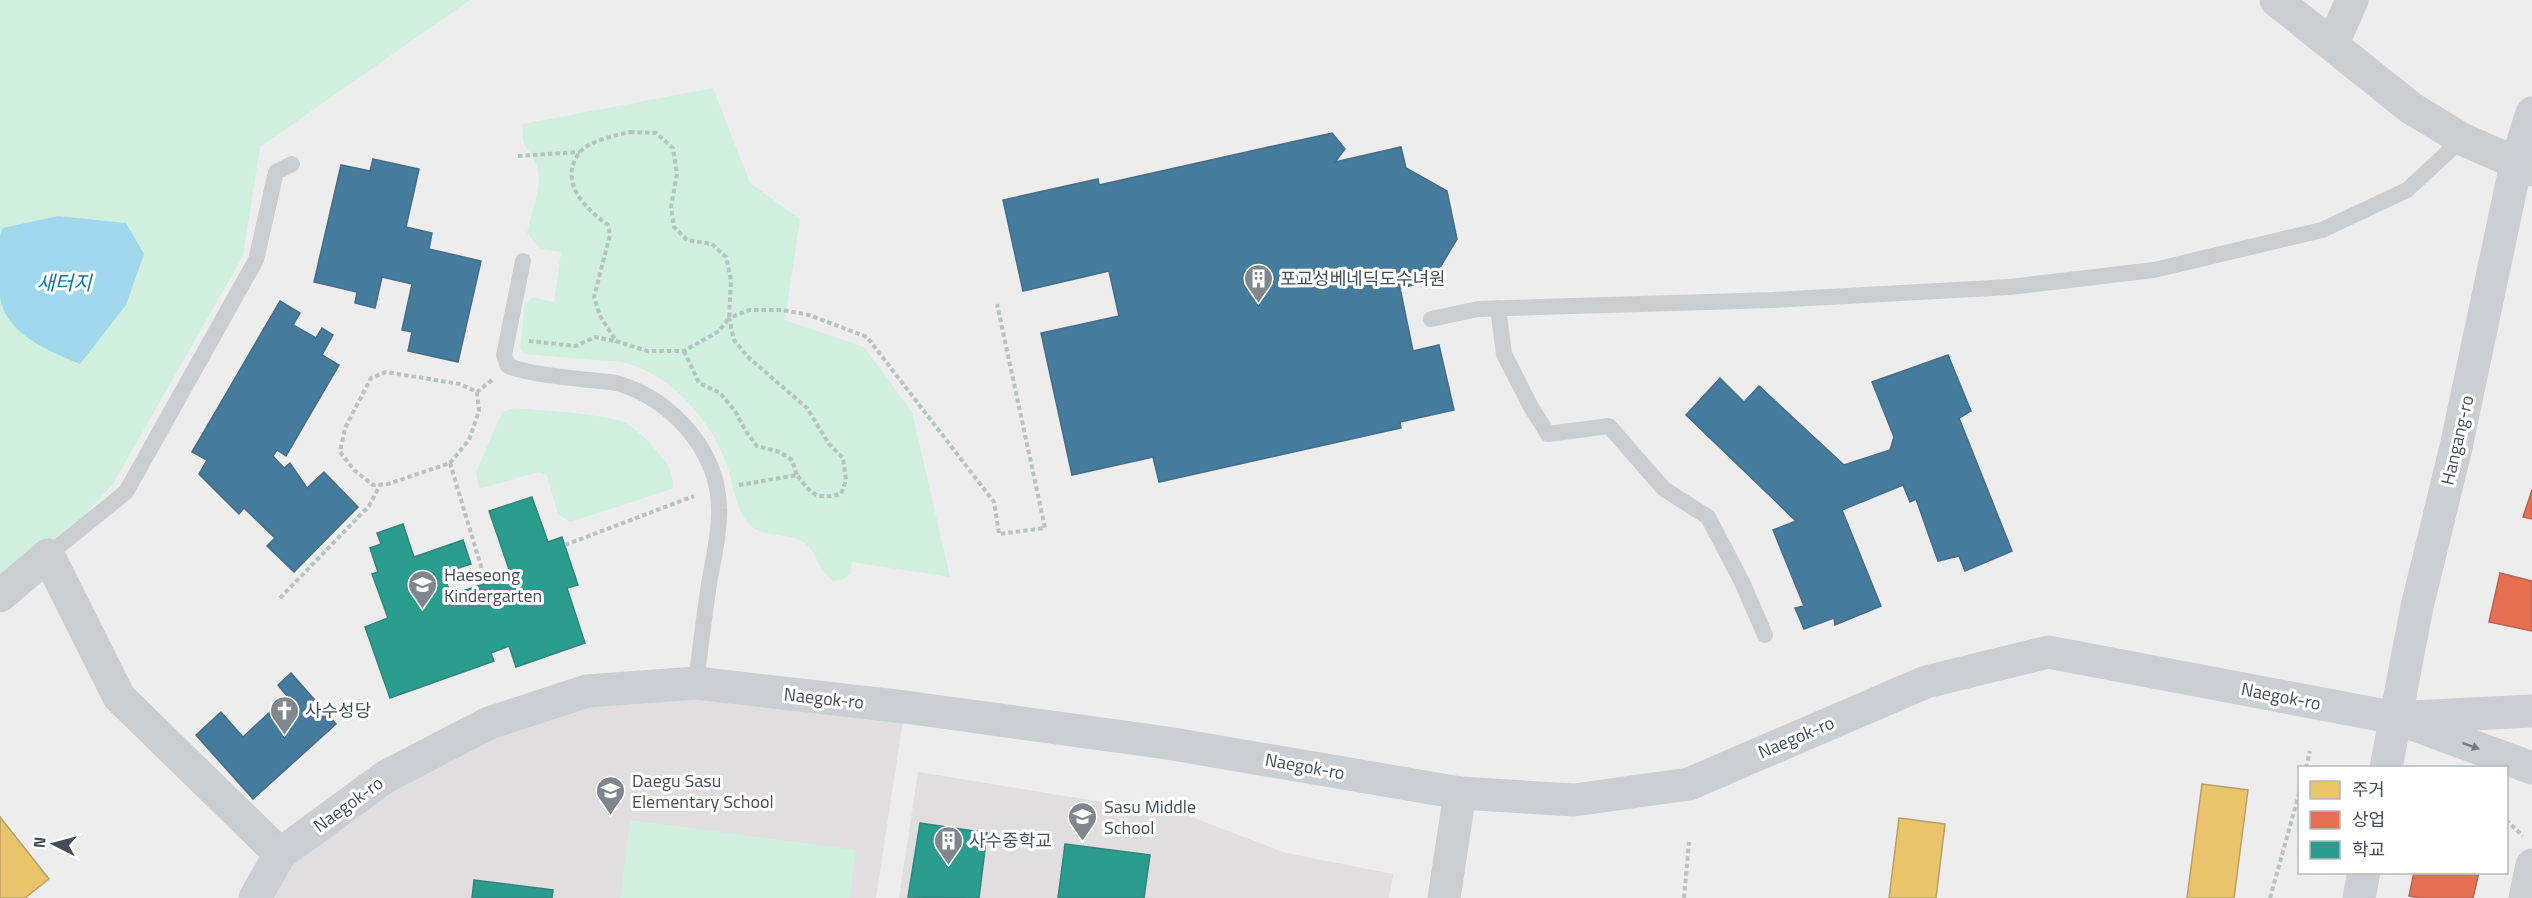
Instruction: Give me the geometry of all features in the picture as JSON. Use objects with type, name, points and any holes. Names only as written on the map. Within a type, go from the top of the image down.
[{"type":"main road","name":"Hangang-ro","points":[[2386,766],[2417,607],[2524,167],[2532,113]]},
{"type":"main road","name":"Naegok-ro","points":[[255,898],[280,854],[385,777],[489,723],[587,692],[696,683],[905,707],[1167,743],[1460,793],[1574,800],[1689,784],[1926,682],[2048,652],[2396,718]]},
{"type":"main road","points":[[2396,718],[2532,711]]},
{"type":"main road","points":[[2396,718],[2532,768]]},
{"type":"main road","points":[[2359,898],[2364,874]]},
{"type":"street","points":[[2276,0],[2333,43],[2411,108],[2462,139],[2524,167]]},
{"type":"street","points":[[2333,43],[2352,0]]},
{"type":"street","points":[[0,596],[48,555],[119,697],[280,854]]},
{"type":"street","points":[[1444,898],[1460,793]]},
{"type":"street","points":[[2525,898],[2528,851]]},
{"type":"lane","points":[[1431,319],[1478,309],[1773,300],[2010,286],[2154,270],[2322,230],[2407,190],[2462,139]]},
{"type":"lane","points":[[48,555],[126,492],[256,260],[276,172],[292,164]]},
{"type":"lane","points":[[523,261],[504,355],[508,366],[528,373],[619,383],[645,395],[671,412],[693,434],[715,481],[719,507],[696,683]]},
{"type":"lane","points":[[1498,308],[1504,354],[1531,407],[1548,434],[1609,426],[1664,489],[1708,517],[1742,582],[1765,635]]},
{"type":"path","points":[[518,156],[580,152],[604,138],[630,132],[656,133],[673,148],[677,174],[671,207],[674,227],[687,240],[712,244],[726,257],[731,280],[729,318],[734,340],[747,357],[807,408],[829,444],[843,458],[846,480],[841,494],[824,498],[810,492],[797,475],[792,460],[780,452],[757,446],[735,411],[720,393],[699,383],[684,351]]},
{"type":"path","points":[[580,152],[572,171],[575,192],[587,210],[608,225],[610,235],[594,297],[600,316],[616,341]]},
{"type":"path","points":[[518,340],[576,346],[595,337],[647,351],[684,351],[719,331],[729,318],[749,310],[783,310],[808,315],[867,337],[994,502],[999,534],[1045,528],[997,304]]},
{"type":"path","points":[[477,392],[508,366]]},
{"type":"path","points":[[386,372],[460,384],[477,392],[479,411],[469,440],[450,463],[373,485],[354,470],[340,452],[345,428],[371,378],[386,372]]},
{"type":"path","points":[[450,463],[486,583]]},
{"type":"path","points":[[732,486],[797,475]]},
{"type":"path","points":[[280,598],[369,506],[380,484]]},
{"type":"path","points":[[565,545],[700,494]]},
{"type":"path","points":[[2306,766],[2310,751]]},
{"type":"path","points":[[2270,898],[2298,797]]},
{"type":"path","points":[[2508,823],[2528,851]]},
{"type":"path","points":[[1684,898],[1689,842]]},
{"type":"shaded area","name":"Daegu Sasu Elementary School","points":[[587,691],[905,707],[876,898],[255,898],[385,777]]},
{"type":"shaded area","name":"Sasu Middle School","points":[[918,772],[1189,816],[1286,853],[1393,874],[1389,898],[899,898]]},
{"type":"green space","points":[[0,0],[470,0],[260,147],[243,256],[113,484],[48,555],[0,596]]},
{"type":"green space","points":[[713,88],[750,183],[800,219],[785,320],[864,347],[912,412],[950,577],[852,562],[850,574],[843,579],[833,581],[824,572],[807,545],[800,540],[758,531],[745,519],[738,506],[719,447],[700,416],[673,389],[643,369],[626,363],[525,354],[520,348],[525,303],[533,297],[554,302],[561,252],[541,249],[527,233],[539,183],[535,160],[523,140],[523,124]]},
{"type":"green space","points":[[514,408],[591,415],[627,424],[645,439],[664,460],[672,476],[672,489],[570,522],[558,514],[547,476],[539,472],[479,489],[476,473],[502,412]]},
{"type":"green space","points":[[630,820],[856,850],[850,898],[620,898]]},
{"type":"water","name":"새터지","points":[[58,216],[126,223],[144,254],[126,305],[80,364],[43,347],[20,332],[4,311],[0,298],[0,236],[3,228]]},
{"type":"building: 주거","points":[[2202,784],[2248,790],[2234,898],[2187,898]]},
{"type":"building: 주거","points":[[0,817],[49,879],[25,898],[0,898]]},
{"type":"building: 주거","points":[[1899,818],[1945,824],[1936,898],[1889,898]]},
{"type":"building: 상업","points":[[2532,490],[2532,519],[2523,517]]},
{"type":"building: 상업","points":[[2500,573],[2532,581],[2532,631],[2489,622]]},
{"type":"building: 상업","points":[[2414,874],[2479,874],[2473,898],[2409,896]]},
{"type":"building: 학교","points":[[532,497],[548,542],[562,537],[578,585],[567,588],[585,643],[516,667],[509,646],[491,653],[494,661],[390,698],[365,627],[388,618],[372,574],[378,572],[370,548],[381,544],[377,533],[403,524],[414,557],[463,540],[471,564],[443,573],[451,595],[511,575],[489,511]]},
{"type":"building: 학교","name":"사수중학교","points":[[920,823],[987,833],[979,898],[908,897]]},
{"type":"building: 학교","name":"사수중학교","points":[[1065,844],[1150,855],[1144,898],[1058,898]]},
{"type":"building: 학교","points":[[474,880],[553,890],[552,898],[472,898]]},
{"type":"building: 공공","name":"포교성베네딕도수녀원","points":[[1332,133],[1345,149],[1335,162],[1401,147],[1406,168],[1447,191],[1457,239],[1432,281],[1400,288],[1413,351],[1439,345],[1454,410],[1400,422],[1401,428],[1159,482],[1153,457],[1072,475],[1041,333],[1119,316],[1109,271],[1023,291],[1003,200],[1098,179],[1099,185]]},
{"type":"building: 공공","points":[[373,159],[419,169],[406,227],[432,233],[429,249],[481,261],[458,362],[408,351],[412,332],[402,330],[412,284],[382,277],[375,308],[355,303],[357,292],[314,282],[341,165],[370,171]]},
{"type":"building: 공공","points":[[280,301],[300,313],[293,325],[316,338],[322,328],[333,335],[322,355],[339,365],[286,456],[277,450],[273,456],[284,468],[290,463],[307,488],[324,472],[358,507],[294,572],[267,546],[275,538],[244,508],[239,514],[199,474],[207,460],[192,452]]},
{"type":"building: 공공","points":[[1948,355],[1971,411],[1959,418],[2012,551],[1965,571],[1959,556],[1938,561],[1916,499],[1910,502],[1903,485],[1842,510],[1881,606],[1835,625],[1834,618],[1804,629],[1795,608],[1804,606],[1773,530],[1796,521],[1686,415],[1720,378],[1744,402],[1759,386],[1844,465],[1890,450],[1894,437],[1872,382]]},
{"type":"building: 공공","name":"사수성당","points":[[291,673],[336,724],[253,799],[196,735],[221,712],[243,737],[287,696],[278,685]]},
{"type":"place","name":"포교성베네딕도수녀원","points":[[1259,304]]},
{"type":"place","name":"Haeseong Kindergarten","points":[[423,610]]},
{"type":"place","name":"사수성당","points":[[284,736]]},
{"type":"place","name":"Daegu Sasu Elementary School","points":[[611,816]]},
{"type":"place","name":"Sasu Middle School","points":[[1083,842]]},
{"type":"place","name":"사수중학교","points":[[948,866]]}]
